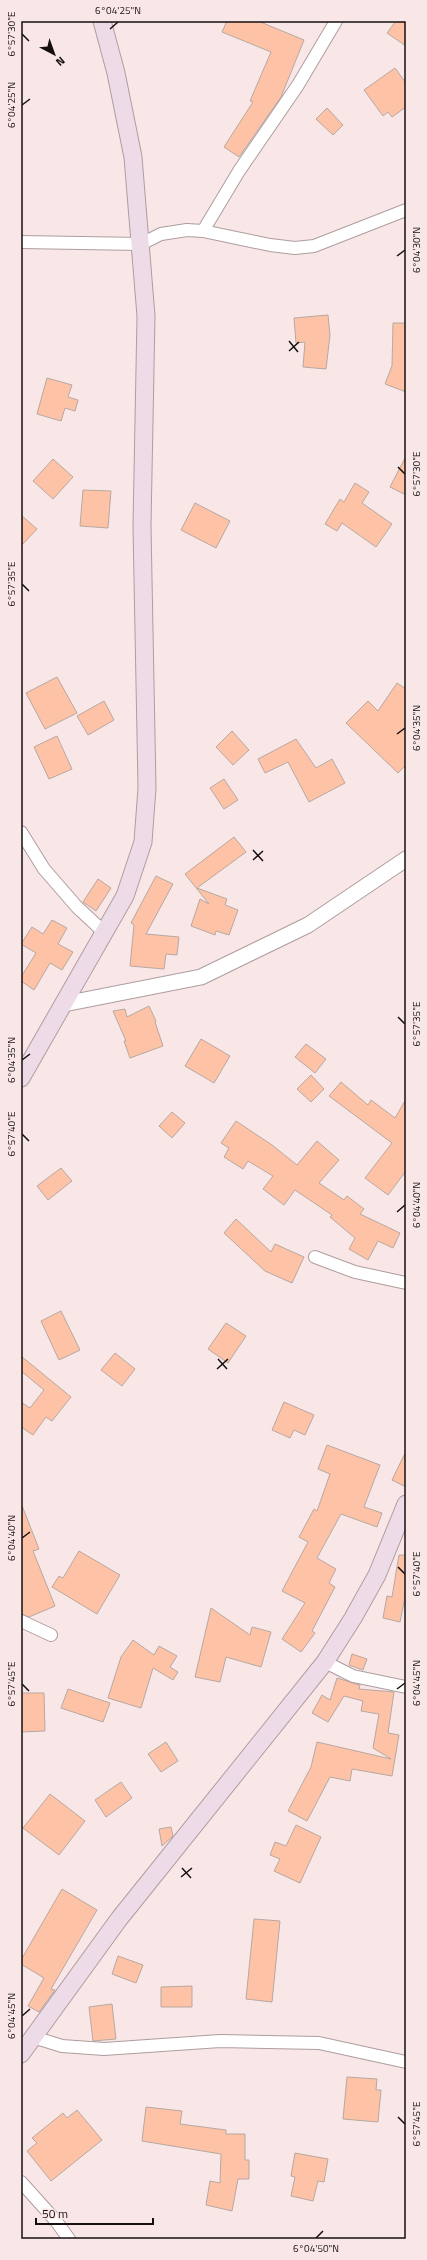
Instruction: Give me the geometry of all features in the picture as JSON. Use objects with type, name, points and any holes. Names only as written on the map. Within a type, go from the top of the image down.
[{"type":"main road","points":[[21,1078],[125,896],[143,842],[148,788],[142,526],[146,316],[133,157],[116,73],[102,21]]},
{"type":"main road","points":[[21,2054],[119,1919],[325,1662],[353,1618],[377,1575],[406,1504]]},
{"type":"street","points":[[203,231],[239,171],[298,85],[336,21]]},
{"type":"street","points":[[21,242],[141,244],[161,234],[172,231],[203,231],[270,245],[295,248],[314,246],[406,210]]},
{"type":"street","points":[[21,832],[44,869],[77,907],[104,933]]},
{"type":"street","points":[[64,1004],[201,977],[308,925],[406,859]]},
{"type":"street","points":[[315,1257],[355,1272],[406,1283]]},
{"type":"street","points":[[21,1621],[51,1635]]},
{"type":"street","points":[[325,1662],[353,1676],[406,1687]]},
{"type":"street","points":[[33,2038],[62,2046],[104,2049],[220,2041],[319,2043],[406,2062]]},
{"type":"street","points":[[21,2182],[56,2222],[68,2239]]},
{"type":"building","points":[[227,21],[258,21],[304,40],[281,97],[239,157],[224,147],[253,102],[250,101],[271,52],[222,32]]},
{"type":"building","points":[[396,21],[406,21],[406,46],[387,33]]},
{"type":"building","points":[[395,68],[406,83],[406,107],[392,117],[388,112],[383,116],[364,90]]},
{"type":"building","points":[[327,108],[343,125],[333,135],[316,119]]},
{"type":"building","points":[[328,315],[330,335],[326,369],[303,367],[305,342],[296,343],[294,318]]},
{"type":"building","points":[[393,323],[406,323],[406,392],[385,384],[392,366]]},
{"type":"building","points":[[47,378],[72,385],[68,397],[78,400],[75,411],[65,408],[61,421],[37,414]]},
{"type":"building","points":[[406,456],[406,495],[390,487]]},
{"type":"building","points":[[53,459],[73,477],[53,499],[33,481]]},
{"type":"building","points":[[355,483],[369,492],[362,503],[392,524],[376,547],[342,523],[337,531],[325,524],[340,499],[344,502]]},
{"type":"building","points":[[83,490],[111,491],[108,528],[80,526]]},
{"type":"building","points":[[195,503],[230,521],[216,548],[181,530]]},
{"type":"building","points":[[21,515],[37,529],[21,546]]},
{"type":"building","points":[[57,677],[77,713],[45,729],[26,693]]},
{"type":"building","points":[[397,683],[406,689],[406,765],[398,773],[346,723],[368,701],[378,711]]},
{"type":"building","points":[[104,701],[114,720],[88,735],[77,716]]},
{"type":"building","points":[[232,731],[249,750],[233,765],[216,747]]},
{"type":"building","points":[[57,736],[72,769],[49,779],[34,747]]},
{"type":"building","points":[[296,739],[316,768],[332,759],[345,783],[309,802],[288,762],[265,773],[258,759]]},
{"type":"building","points":[[224,779],[238,800],[224,809],[210,788]]},
{"type":"building","points":[[234,837],[246,852],[197,888],[227,899],[225,905],[238,910],[229,935],[216,931],[215,935],[191,926],[200,899],[209,904],[185,874]]},
{"type":"building","points":[[156,876],[173,884],[146,934],[179,937],[177,955],[166,954],[164,969],[130,966],[134,925],[131,923]]},
{"type":"building","points":[[98,879],[111,888],[96,911],[83,902]]},
{"type":"building","points":[[52,920],[67,928],[58,944],[73,952],[62,970],[50,963],[34,990],[21,981],[21,977],[36,953],[21,944],[32,927],[43,934]]},
{"type":"building","points":[[149,1006],[156,1021],[155,1022],[163,1046],[130,1058],[124,1041],[126,1041],[113,1011],[125,1009],[127,1017]]},
{"type":"building","points":[[201,1039],[230,1056],[214,1083],[185,1066]]},
{"type":"building","points":[[306,1044],[326,1059],[315,1073],[295,1057]]},
{"type":"building","points":[[311,1075],[324,1089],[311,1102],[297,1089]]},
{"type":"building","points":[[341,1082],[368,1105],[371,1100],[395,1118],[406,1099],[406,1171],[388,1195],[365,1178],[392,1143],[329,1096]]},
{"type":"building","points":[[172,1112],[185,1123],[172,1138],[159,1126]]},
{"type":"building","points":[[236,1121],[272,1145],[297,1165],[317,1141],[339,1160],[319,1183],[344,1200],[347,1196],[364,1209],[360,1214],[400,1233],[393,1248],[378,1241],[368,1260],[349,1249],[355,1238],[330,1217],[332,1215],[295,1190],[284,1205],[263,1189],[273,1176],[248,1161],[243,1169],[224,1157],[229,1148],[221,1143]]},
{"type":"building","points":[[61,1168],[72,1181],[48,1200],[37,1186]]},
{"type":"building","points":[[236,1219],[271,1252],[275,1244],[304,1257],[292,1283],[265,1271],[224,1233]]},
{"type":"building","points":[[61,1311],[80,1350],[59,1360],[41,1321]]},
{"type":"building","points":[[226,1323],[246,1336],[228,1363],[208,1349]]},
{"type":"building","points":[[115,1353],[135,1369],[122,1386],[101,1370]]},
{"type":"building","points":[[21,1356],[71,1397],[52,1421],[46,1417],[33,1435],[21,1427],[21,1402],[30,1408],[44,1390],[21,1371]]},
{"type":"building","points":[[284,1402],[314,1415],[305,1435],[294,1430],[290,1438],[272,1430]]},
{"type":"building","points":[[327,1445],[380,1465],[364,1507],[382,1513],[377,1527],[341,1514],[317,1558],[336,1569],[329,1583],[335,1587],[312,1631],[315,1633],[301,1652],[282,1639],[305,1603],[282,1591],[308,1542],[299,1537],[314,1509],[317,1511],[330,1474],[318,1469]]},
{"type":"building","points":[[406,1451],[406,1487],[392,1480]]},
{"type":"building","points":[[21,1503],[39,1549],[33,1551],[55,1606],[29,1617],[21,1614]]},
{"type":"building","points":[[79,1551],[120,1575],[97,1614],[52,1587],[59,1576],[63,1578]]},
{"type":"building","points":[[399,1555],[406,1555],[406,1593],[400,1622],[383,1618],[387,1596],[392,1597]]},
{"type":"building","points":[[211,1608],[250,1635],[252,1627],[271,1632],[261,1667],[226,1657],[220,1682],[195,1677]]},
{"type":"building","points":[[133,1640],[154,1655],[159,1646],[177,1656],[170,1667],[178,1672],[173,1680],[153,1668],[141,1708],[108,1698],[121,1657]]},
{"type":"building","points":[[352,1654],[367,1659],[363,1670],[349,1665]]},
{"type":"building","points":[[337,1678],[360,1685],[359,1689],[394,1692],[388,1733],[399,1735],[392,1776],[352,1769],[350,1781],[330,1777],[307,1821],[288,1811],[311,1767],[317,1742],[391,1759],[373,1748],[379,1714],[361,1711],[363,1701],[344,1696],[328,1722],[312,1713],[322,1695],[330,1700]]},
{"type":"building","points":[[68,1689],[110,1703],[103,1722],[61,1708]]},
{"type":"building","points":[[21,1693],[44,1693],[45,1731],[21,1732]]},
{"type":"building","points":[[166,1742],[178,1761],[161,1772],[148,1754]]},
{"type":"building","points":[[121,1782],[132,1798],[106,1817],[95,1800]]},
{"type":"building","points":[[50,1794],[85,1821],[59,1855],[23,1828]]},
{"type":"building","points":[[296,1825],[321,1837],[300,1883],[274,1871],[280,1859],[270,1855],[275,1842],[286,1846]]},
{"type":"building","points":[[171,1827],[173,1836],[162,1846],[159,1829]]},
{"type":"building","points":[[62,1889],[97,1910],[51,1989],[55,1990],[39,2012],[28,2006],[44,1978],[21,1964],[21,1960]]},
{"type":"building","points":[[254,1919],[280,1921],[272,2002],[246,1999]]},
{"type":"building","points":[[118,1956],[143,1965],[136,1983],[112,1974]]},
{"type":"building","points":[[192,1986],[192,2007],[161,2007],[161,1987]]},
{"type":"building","points":[[112,2004],[116,2039],[93,2041],[89,2007]]},
{"type":"building","points":[[347,2077],[377,2079],[376,2090],[381,2090],[378,2122],[343,2119]]},
{"type":"building","points":[[146,2107],[182,2111],[180,2124],[226,2130],[226,2134],[245,2134],[245,2160],[249,2160],[249,2179],[238,2179],[232,2211],[206,2205],[210,2181],[220,2183],[221,2154],[142,2141]]},
{"type":"building","points":[[77,2110],[102,2140],[51,2181],[27,2151],[37,2143],[32,2138],[63,2113],[67,2118]]},
{"type":"building","points":[[295,2153],[328,2159],[324,2182],[318,2181],[313,2201],[291,2196],[295,2177],[291,2176]]}]
